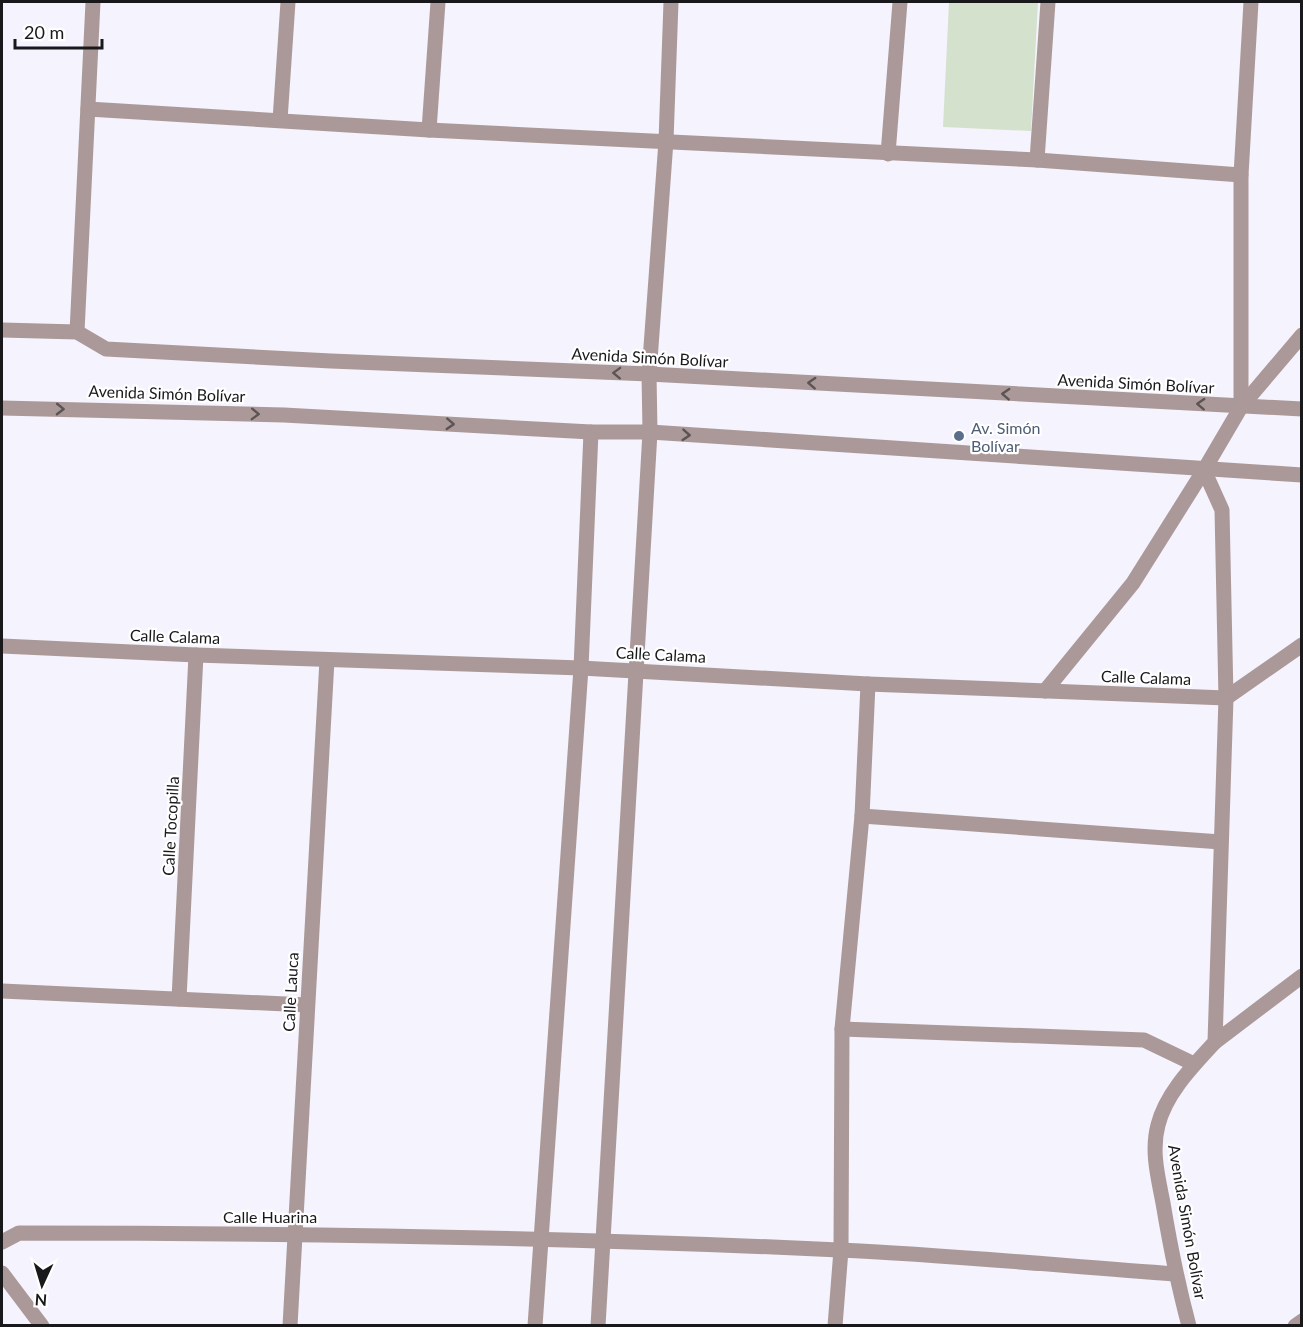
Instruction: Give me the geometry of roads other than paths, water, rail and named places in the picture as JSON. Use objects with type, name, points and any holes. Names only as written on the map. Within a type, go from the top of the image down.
[{"type":"street","points":[[77,332],[93,2]]},
{"type":"street","points":[[280,120],[288,2]]},
{"type":"street","points":[[429,130],[438,2]]},
{"type":"street","points":[[598,1326],[650,432],[649,374],[666,141],[671,2]]},
{"type":"street","points":[[888,154],[900,2]]},
{"type":"street","points":[[1037,160],[1048,2]]},
{"type":"street","points":[[1241,406],[1241,175],[1251,2]]},
{"type":"street","points":[[88,109],[429,130],[1037,160],[1241,175]]},
{"type":"street","name":"Avenida Simón Bolívar","points":[[2,330],[77,332],[106,349],[649,374],[1302,410]]},
{"type":"street","points":[[1045,692],[1133,583],[1241,406],[1302,335]]},
{"type":"street","name":"Avenida Simón Bolívar","points":[[2,408],[284,415],[591,432],[650,432],[1302,475]]},
{"type":"street","points":[[535,1326],[580,668],[591,432]]},
{"type":"street","points":[[1204,470],[1222,510],[1226,698],[1215,1042]]},
{"type":"street","points":[[1226,698],[1302,645]]},
{"type":"street","name":"Calle Calama","points":[[2,646],[580,668],[868,684],[1226,698]]},
{"type":"street","name":"Calle Tocopilla","points":[[179,999],[196,655]]},
{"type":"street","name":"Calle Lauca","points":[[290,1326],[327,660]]},
{"type":"street","points":[[835,1326],[841,1250],[842,1029],[862,816],[868,684]]},
{"type":"street","points":[[862,816],[1221,842]]},
{"type":"street","name":"Avenida Simón Bolívar","points":[[1189,1326],[1175,1274],[1154,1152],[1158,1125],[1167,1102],[1194,1064],[1215,1042],[1302,976]]},
{"type":"street","points":[[2,991],[308,1005]]},
{"type":"street","points":[[842,1029],[1144,1040],[1194,1064]]},
{"type":"street","name":"Calle Huarina","points":[[2,1242],[19,1233],[294,1233],[540,1238],[841,1250],[1175,1274]]},
{"type":"street","points":[[2,1273],[42,1326]]},
{"type":"street","points":[[1295,1326],[1302,1321]]},
{"type":"place","name":"Av. Simón Bolívar","points":[[959,436]]}]
